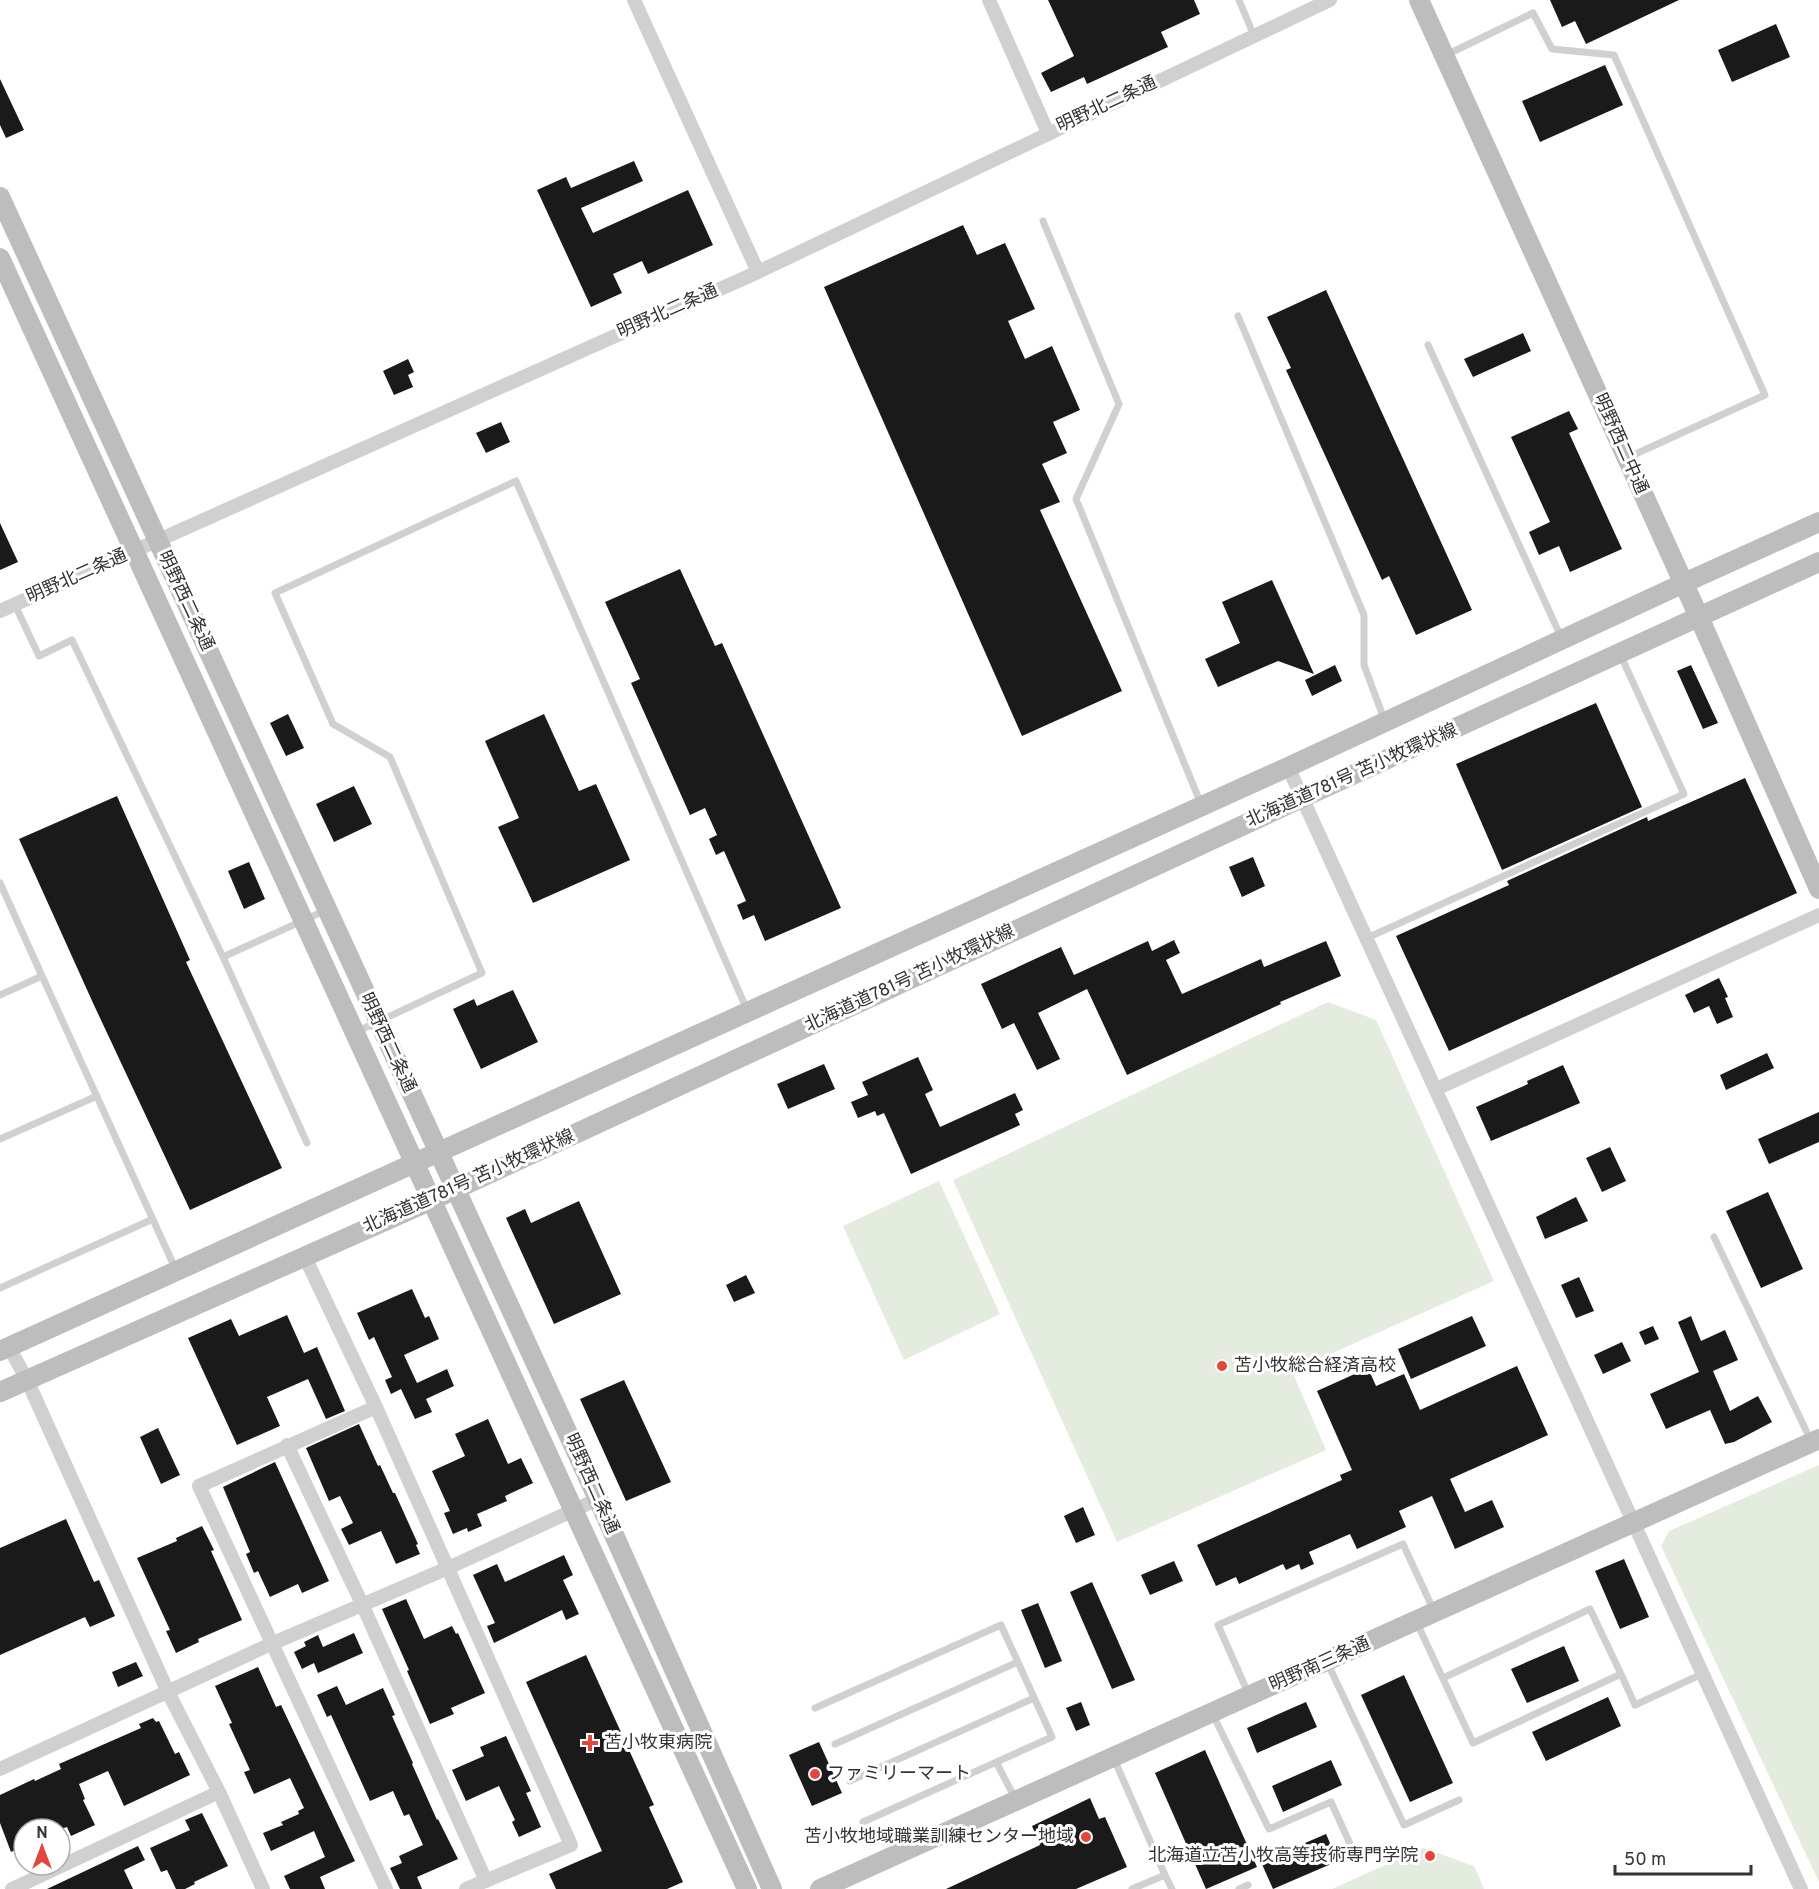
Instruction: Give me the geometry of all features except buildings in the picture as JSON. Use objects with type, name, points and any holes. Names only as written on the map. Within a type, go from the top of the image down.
[{"type":"street","points":[[634,0],[758,272]]},
{"type":"street","points":[[989,0],[1048,133]]},
{"type":"street","name":"明野北二条通","points":[[0,611],[758,272],[1330,0]]},
{"type":"street","name":"明野西二中通","points":[[1419,0],[1700,617],[1819,889]]},
{"type":"street","name":"明野西二条通","points":[[0,197],[598,1499],[772,1889]]},
{"type":"street","name":"明野西二条通","points":[[0,258],[747,1889]]},
{"type":"street","name":"北海道道781号 苫小牧環状線","points":[[5,1349],[1288,767],[1819,522]]},
{"type":"street","name":"北海道道781号 苫小牧環状線","points":[[0,1392],[432,1200],[1819,562]]},
{"type":"street","points":[[1288,767],[1801,1889]]},
{"type":"street","points":[[1436,1089],[1819,915]]},
{"type":"street","points":[[304,1255],[376,1407],[571,1845],[466,1889]]},
{"type":"street","points":[[5,1349],[27,1380],[168,1692],[219,1792],[261,1888]]},
{"type":"street","points":[[376,1407],[198,1486],[386,1889]]},
{"type":"street","name":"明野南三条通","points":[[820,1889],[1815,1441]]},
{"type":"street","points":[[287,1445],[363,1606],[486,1881]]},
{"type":"street","points":[[0,1769],[271,1644],[363,1606],[598,1499]]},
{"type":"street","points":[[12,1889],[219,1792]]},
{"type":"lane","points":[[1239,0],[1254,36]]},
{"type":"lane","points":[[1444,56],[1533,13],[1552,49],[1614,55],[1765,395],[1626,458]]},
{"type":"lane","points":[[1043,221],[1119,404],[1076,499],[1202,806]]},
{"type":"lane","points":[[1238,316],[1364,615],[1364,665],[1385,722]]},
{"type":"lane","points":[[1428,345],[1562,640]]},
{"type":"lane","points":[[355,1033],[482,974],[390,757],[333,724],[275,593],[516,481],[748,1012]]},
{"type":"lane","points":[[15,605],[39,656],[72,640],[223,957],[306,1143]]},
{"type":"lane","points":[[1366,938],[1684,794],[1620,654]]},
{"type":"lane","points":[[0,883],[176,1271]]},
{"type":"lane","points":[[223,957],[326,910]]},
{"type":"lane","points":[[0,995],[42,976]]},
{"type":"lane","points":[[0,1140],[97,1096]]},
{"type":"lane","points":[[0,1288],[153,1219]]},
{"type":"lane","points":[[1714,1237],[1815,1441]]},
{"type":"lane","points":[[1249,1696],[1218,1625],[1403,1544],[1435,1613]]},
{"type":"lane","points":[[1443,1678],[1590,1609],[1635,1705],[1702,1674]]},
{"type":"lane","points":[[1416,1621],[1473,1743],[1621,1674]]},
{"type":"lane","points":[[815,1708],[1001,1625],[1052,1737],[863,1822]]},
{"type":"lane","points":[[835,1744],[1018,1662]]},
{"type":"lane","points":[[1327,1662],[1404,1826],[1459,1800]]},
{"type":"lane","points":[[850,1781],[1034,1698]]},
{"type":"lane","points":[[1212,1713],[1269,1829],[1331,1802],[1356,1857]]},
{"type":"lane","points":[[1114,1757],[1172,1889]]},
{"type":"lane","points":[[996,1762],[1016,1801]]},
{"type":"lane","points":[[1132,1889],[1165,1875]]},
{"type":"lane","points":[[1239,1889],[1248,1885]]},
{"type":"shaded area","points":[[1328,1002],[1376,1020],[1494,1281],[1292,1371],[1326,1450],[1117,1542],[953,1180]]},
{"type":"shaded area","points":[[939,1181],[1000,1314],[904,1360],[843,1226]]},
{"type":"shaded area","points":[[1819,1465],[1819,1882],[1661,1546],[1669,1531]]},
{"type":"shaded area","points":[[1423,1848],[1474,1866],[1484,1889],[1332,1889]]},
{"type":"place","name":"苫小牧総合経済高校","points":[[1222,1366]]},
{"type":"place","name":"苫小牧東病院","points":[[590,1743]]},
{"type":"place","name":"ファミリーマート","points":[[815,1774]]},
{"type":"place","name":"苫小牧地域職業訓練センター地域","points":[[1086,1837]]},
{"type":"place","name":"北海道立苫小牧高等技術専門学院","points":[[1430,1856]]}]
